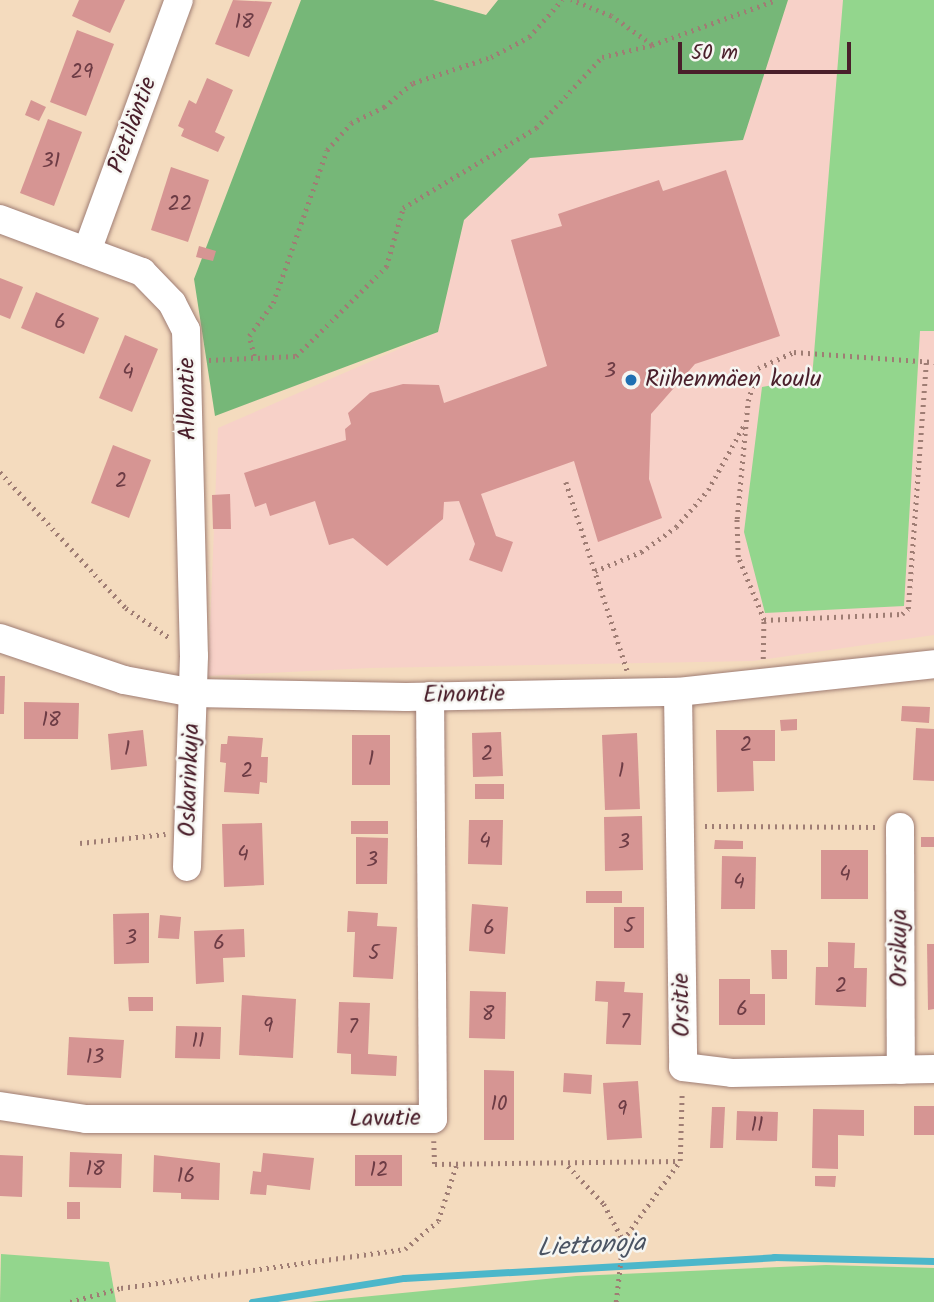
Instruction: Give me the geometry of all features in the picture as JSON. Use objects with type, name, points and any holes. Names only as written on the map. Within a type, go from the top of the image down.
[{"type":"street","name":"Pietiläntie","points":[[87,251],[179,0]]},
{"type":"street","name":"Alhontie","points":[[0,219],[142,272],[158,285],[186,330],[194,693]]},
{"type":"street","name":"Einontie","points":[[0,638],[124,680],[194,693],[430,696],[678,692],[934,664]]},
{"type":"street","name":"Orsitie","points":[[678,692],[683,1067],[732,1073],[934,1069]]},
{"type":"street","name":"Oskarinkuja","points":[[187,867],[194,693]]},
{"type":"street","name":"Lavutie","points":[[0,1106],[86,1119],[433,1119],[430,696]]},
{"type":"street","name":"Orsikuja","points":[[900,827],[901,1070]]},
{"type":"path","points":[[254,356],[249,336],[273,303],[327,150],[351,123],[384,107],[413,83],[491,57],[529,37],[562,0]]},
{"type":"path","points":[[571,0],[611,16],[652,45]]},
{"type":"path","points":[[187,363],[254,356],[296,356],[386,267],[403,208],[536,128],[602,57],[652,45],[776,0]]},
{"type":"path","points":[[763,667],[764,620],[738,557],[745,424],[758,368],[775,357],[794,352],[934,362]]},
{"type":"path","points":[[764,620],[902,614],[908,609],[926,361]]},
{"type":"path","points":[[595,571],[641,552],[676,527],[708,490],[745,424]]},
{"type":"path","points":[[0,472],[127,608],[194,656]]},
{"type":"path","points":[[566,482],[628,674]]},
{"type":"path","points":[[680,826],[900,827]]},
{"type":"path","points":[[79,843],[188,832]]},
{"type":"path","points":[[616,1302],[620,1253],[624,1240],[680,1161],[683,1067]]},
{"type":"path","points":[[433,1119],[435,1164],[680,1161]]},
{"type":"path","points":[[70,1302],[121,1288],[405,1249],[438,1221],[457,1163]]},
{"type":"path","points":[[567,1164],[604,1204],[624,1240]]},
{"type":"shaded area","name":"Riihenmäen koulu","points":[[788,0],[934,0],[934,635],[753,661],[370,668],[208,676],[218,428],[438,332],[464,220],[530,158],[743,140]]},
{"type":"green space","points":[[301,0],[433,0],[486,15],[498,0],[788,0],[743,140],[530,158],[464,220],[438,332],[215,416],[194,279]]},
{"type":"green space","points":[[843,0],[934,0],[934,331],[920,331],[904,606],[765,613],[744,532],[762,387],[812,378]]},
{"type":"green space","points":[[1,1254],[109,1262],[116,1302],[0,1302]]},
{"type":"green space","points":[[826,1265],[934,1268],[934,1302],[310,1302],[576,1276]]},
{"type":"building","points":[[79,0],[125,0],[110,33],[72,16]]},
{"type":"building","points":[[233,0],[272,2],[249,57],[215,44]]},
{"type":"building","points":[[77,30],[114,44],[86,116],[50,102]]},
{"type":"building","points":[[207,78],[233,90],[215,132],[225,137],[218,152],[181,136],[184,129],[178,126],[189,100],[196,104]]},
{"type":"building","points":[[31,100],[46,107],[39,121],[25,115]]},
{"type":"building","points":[[48,119],[82,132],[54,206],[20,193]]},
{"type":"building","points":[[171,167],[209,180],[188,242],[151,230]]},
{"type":"building","points":[[726,170],[780,336],[695,364],[651,414],[649,479],[662,518],[598,542],[574,461],[481,494],[496,536],[513,542],[502,572],[469,560],[475,544],[459,501],[444,502],[443,519],[387,566],[353,538],[329,545],[315,501],[270,516],[266,503],[255,507],[244,473],[346,440],[345,429],[351,424],[348,413],[370,393],[403,384],[439,385],[444,403],[547,366],[511,240],[562,226],[558,214],[659,180],[663,191]]},
{"type":"building","points":[[199,246],[216,251],[213,261],[196,257]]},
{"type":"building","points":[[0,278],[23,287],[10,319],[0,315]]},
{"type":"building","points":[[36,292],[99,318],[84,354],[21,328]]},
{"type":"building","points":[[125,335],[158,349],[132,412],[99,398]]},
{"type":"building","points":[[113,445],[151,460],[129,518],[91,503]]},
{"type":"building","points":[[230,494],[231,529],[213,529],[212,495]]},
{"type":"building","points":[[0,676],[5,676],[4,714],[0,714]]},
{"type":"building","points":[[24,702],[79,703],[78,739],[24,739]]},
{"type":"building","points":[[902,706],[930,707],[929,723],[901,721]]},
{"type":"building","points":[[797,719],[797,730],[781,731],[780,720]]},
{"type":"building","points":[[916,728],[934,729],[934,781],[913,780]]},
{"type":"building","points":[[143,730],[147,766],[111,770],[108,734]]},
{"type":"building","points":[[716,730],[775,730],[775,761],[753,761],[754,791],[717,792]]},
{"type":"building","points":[[501,732],[503,776],[473,777],[472,733]]},
{"type":"building","points":[[637,733],[640,809],[605,810],[602,735]]},
{"type":"building","points":[[352,735],[390,735],[390,785],[352,785]]},
{"type":"building","points":[[228,736],[263,738],[261,757],[268,757],[267,783],[260,782],[259,794],[224,792],[226,763],[220,762],[221,744],[227,744]]},
{"type":"building","points":[[475,784],[504,784],[504,799],[475,799]]},
{"type":"building","points":[[642,816],[643,870],[605,871],[604,817]]},
{"type":"building","points":[[469,820],[503,820],[502,865],[468,864]]},
{"type":"building","points":[[351,821],[388,821],[388,834],[351,834]]},
{"type":"building","points":[[262,823],[264,885],[224,887],[222,824]]},
{"type":"building","points":[[356,837],[388,838],[387,884],[356,884]]},
{"type":"building","points":[[921,837],[934,837],[934,847],[921,847]]},
{"type":"building","points":[[715,840],[743,841],[743,849],[714,849]]},
{"type":"building","points":[[821,850],[868,850],[868,899],[821,899]]},
{"type":"building","points":[[722,856],[756,857],[755,909],[721,909]]},
{"type":"building","points":[[586,891],[622,891],[622,903],[586,903]]},
{"type":"building","points":[[472,904],[508,907],[505,954],[469,951]]},
{"type":"building","points":[[614,907],[644,907],[644,948],[614,948]]},
{"type":"building","points":[[348,911],[378,913],[377,926],[397,927],[393,979],[353,977],[355,932],[347,932]]},
{"type":"building","points":[[149,913],[149,963],[114,964],[113,914]]},
{"type":"building","points":[[160,915],[181,917],[179,939],[158,938]]},
{"type":"building","points":[[244,929],[245,957],[223,958],[224,982],[196,984],[194,931]]},
{"type":"building","points":[[828,942],[855,943],[854,968],[867,968],[866,1007],[815,1005],[816,967],[828,967]]},
{"type":"building","points":[[927,944],[934,944],[934,1009],[928,1010]]},
{"type":"building","points":[[771,950],[787,950],[787,979],[772,979]]},
{"type":"building","points":[[719,979],[750,979],[750,994],[765,994],[765,1025],[719,1025]]},
{"type":"building","points":[[596,981],[625,982],[624,992],[643,993],[641,1045],[606,1044],[608,1002],[595,1001]]},
{"type":"building","points":[[470,991],[506,992],[505,1039],[469,1038]]},
{"type":"building","points":[[242,995],[296,999],[293,1058],[239,1055]]},
{"type":"building","points":[[128,997],[153,997],[153,1011],[129,1011]]},
{"type":"building","points":[[339,1002],[370,1003],[368,1054],[397,1056],[396,1076],[351,1074],[351,1054],[337,1053]]},
{"type":"building","points":[[176,1026],[221,1027],[220,1059],[175,1058]]},
{"type":"building","points":[[69,1037],[124,1040],[121,1078],[67,1075]]},
{"type":"building","points":[[484,1070],[514,1071],[514,1140],[484,1140]]},
{"type":"building","points":[[564,1073],[592,1075],[591,1094],[563,1092]]},
{"type":"building","points":[[638,1081],[642,1138],[607,1140],[603,1083]]},
{"type":"building","points":[[914,1106],[934,1106],[934,1135],[914,1135]]},
{"type":"building","points":[[712,1107],[725,1107],[723,1148],[710,1148]]},
{"type":"building","points":[[813,1109],[864,1110],[864,1136],[838,1135],[838,1169],[812,1168]]},
{"type":"building","points":[[737,1111],[778,1112],[777,1141],[736,1140]]},
{"type":"building","points":[[70,1152],[122,1154],[121,1188],[69,1187]]},
{"type":"building","points":[[263,1153],[314,1158],[310,1190],[267,1185],[266,1195],[250,1194],[253,1171],[261,1172]]},
{"type":"building","points":[[0,1155],[23,1156],[22,1197],[0,1196]]},
{"type":"building","points":[[154,1155],[220,1163],[219,1200],[181,1199],[181,1193],[153,1192]]},
{"type":"building","points":[[355,1155],[402,1155],[402,1186],[355,1186]]},
{"type":"building","points":[[815,1176],[836,1176],[835,1187],[815,1186]]},
{"type":"building","points":[[67,1202],[80,1202],[80,1219],[67,1219]]},
{"type":"waterway","name":"Liettonoja","points":[[252,1302],[404,1278],[774,1257],[934,1261]]},
{"type":"place","name":"Riihenmäen koulu","points":[[631,380]]}]
